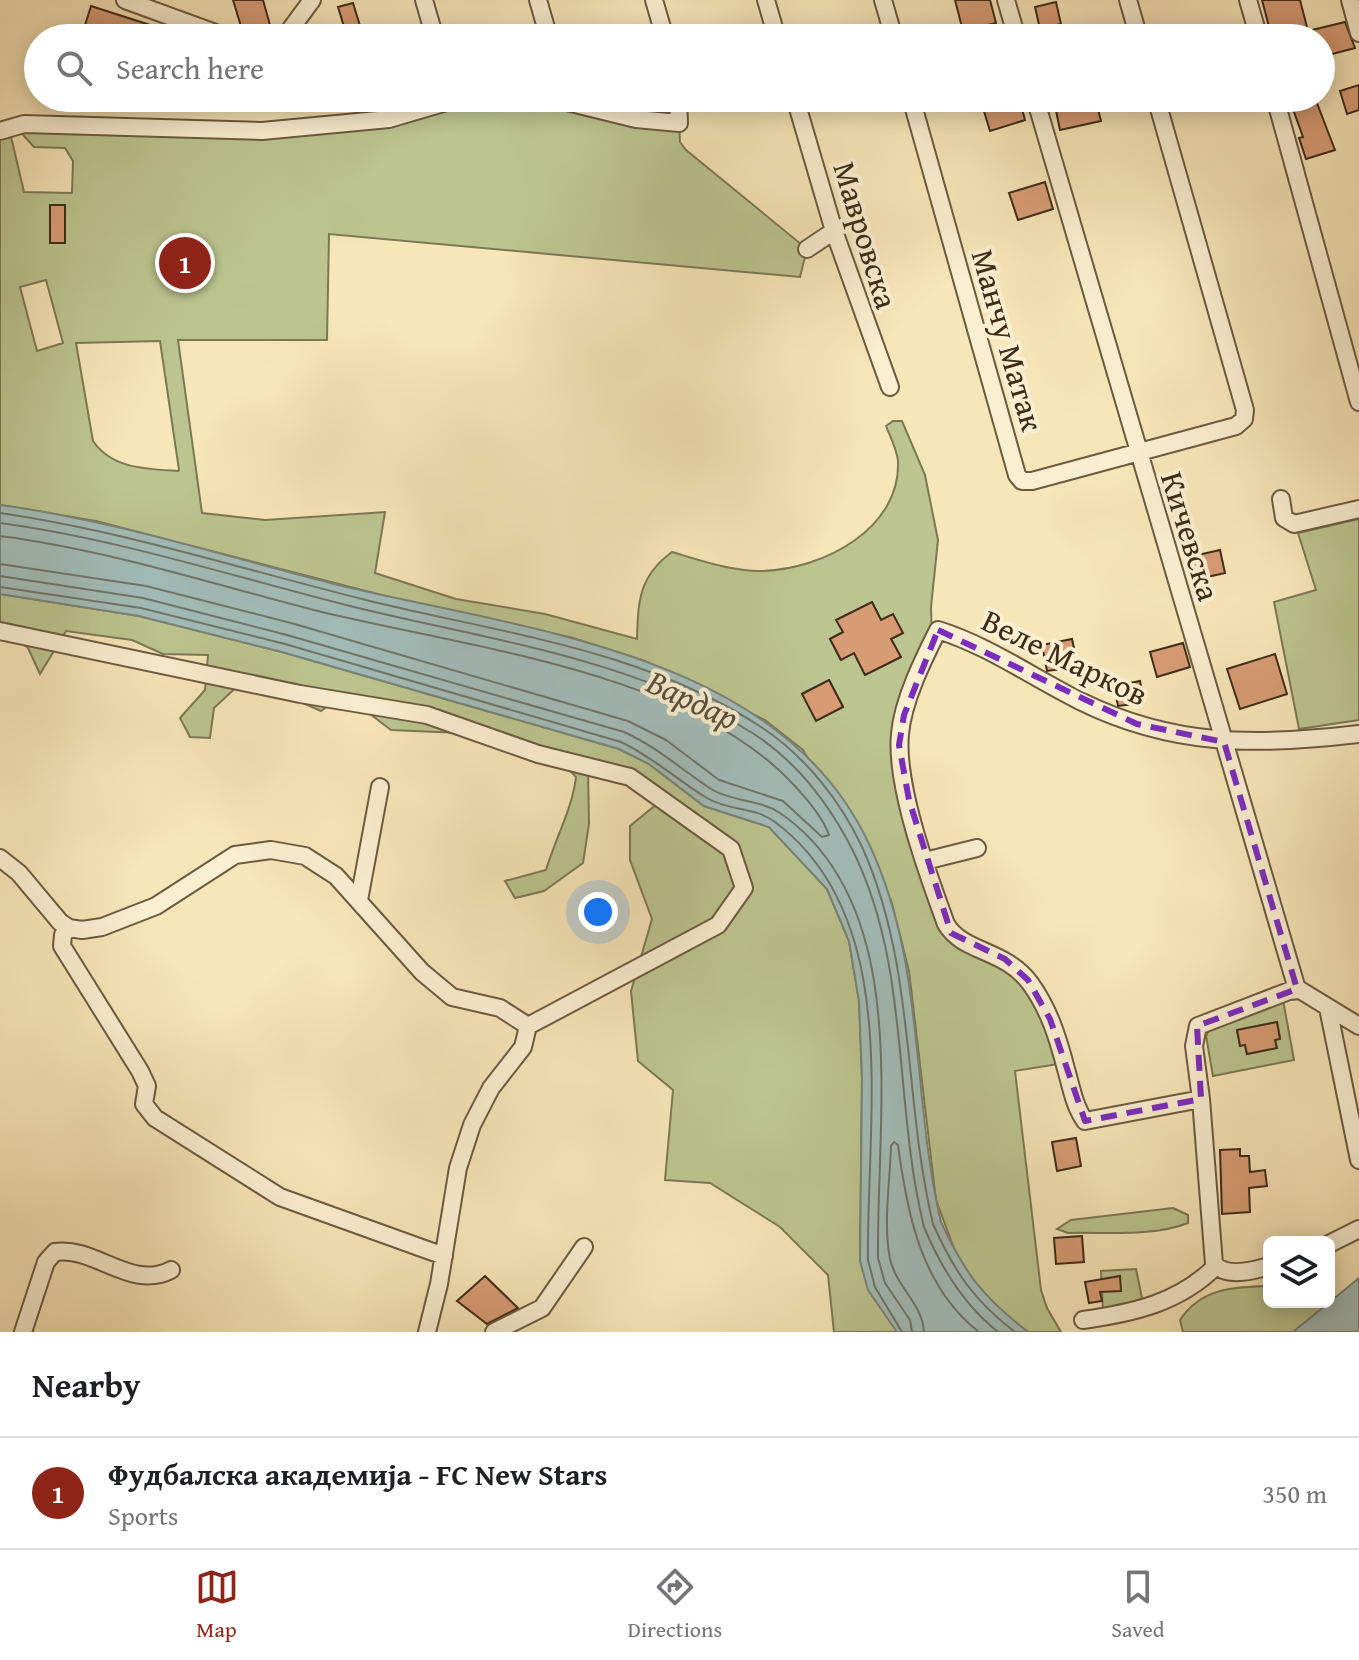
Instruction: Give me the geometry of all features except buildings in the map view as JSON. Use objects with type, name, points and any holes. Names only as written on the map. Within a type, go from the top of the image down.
[{"type":"street","points":[[125,0],[151,4],[197,24]]},
{"type":"street","points":[[294,24],[312,0]]},
{"type":"street","points":[[424,0],[431,24]]},
{"type":"street","points":[[538,0],[545,24]]},
{"type":"street","points":[[654,0],[661,24]]},
{"type":"street","points":[[766,0],[773,24]]},
{"type":"street","points":[[883,0],[890,24]]},
{"type":"street","points":[[1006,0],[1013,24]]},
{"type":"street","points":[[1128,0],[1135,24]]},
{"type":"street","points":[[1248,0],[1255,24]]},
{"type":"street","points":[[1350,0],[1359,33]]},
{"type":"street","points":[[3,126],[57,124],[262,131],[389,119],[412,112]]},
{"type":"street","points":[[610,112],[636,119],[679,123],[679,112]]},
{"type":"street","name":"Мавровска","points":[[799,112],[834,231],[890,387]]},
{"type":"street","name":"Манчу Матак","points":[[915,112],[1017,475],[1022,481],[1032,481],[1136,452]]},
{"type":"street","name":"Кичевска","points":[[1039,112],[1136,452],[1297,989]]},
{"type":"street","points":[[1136,452],[1236,426],[1244,419],[1245,410],[1160,112]]},
{"type":"street","points":[[1279,112],[1359,402]]},
{"type":"street","points":[[807,249],[834,231]]},
{"type":"street","points":[[1281,499],[1286,521],[1294,524],[1359,509]]},
{"type":"street","name":"Веле Марков","points":[[925,861],[909,800],[899,738],[904,715],[938,630],[983,647],[1082,702],[1137,724],[1192,739],[1292,742],[1359,734]]},
{"type":"street","points":[[0,631],[300,694],[427,715],[538,754],[630,777],[731,849],[744,888],[718,925],[528,1026]]},
{"type":"street","points":[[359,900],[380,787]]},
{"type":"street","points":[[977,848],[925,861],[954,937],[1005,959],[1020,972],[1043,1004],[1083,1120],[1201,1099]]},
{"type":"street","points":[[0,858],[19,873],[44,907],[69,928],[102,927],[156,906],[235,855],[247,851],[271,850],[305,856],[336,876],[415,965],[452,997],[500,1008],[528,1026]]},
{"type":"street","points":[[69,928],[63,935],[62,946],[140,1071],[147,1086],[144,1104],[155,1118],[280,1197],[444,1256]]},
{"type":"street","points":[[1216,1266],[1194,1046],[1198,1026],[1297,989],[1359,1026]]},
{"type":"street","points":[[1328,1008],[1359,1160]]},
{"type":"street","points":[[427,1332],[444,1256],[456,1177],[472,1125],[491,1088],[527,1041],[528,1026]]},
{"type":"street","points":[[1335,1241],[1359,1229]]},
{"type":"street","points":[[494,1332],[542,1308],[584,1247]]},
{"type":"street","points":[[23,1332],[46,1262],[55,1252],[73,1253],[142,1277],[158,1277],[171,1270]]},
{"type":"street","points":[[1216,1266],[1231,1272],[1263,1267]]},
{"type":"street","points":[[1083,1320],[1128,1313],[1178,1296],[1216,1266]]},
{"type":"highlighted area","points":[[938,630],[1137,724],[1224,742],[1297,989],[1197,1026],[1201,1099],[1085,1121],[1050,1019],[1028,980],[1005,959],[951,933],[909,800],[899,745],[904,715]]},
{"type":"green space","points":[[392,112],[620,112],[679,123],[680,142],[686,150],[807,249],[800,277],[329,234],[327,340],[178,340],[202,513],[265,520],[385,512],[375,573],[456,599],[545,614],[637,639],[642,590],[653,570],[672,552],[729,568],[763,571],[810,563],[854,541],[887,507],[896,485],[898,461],[886,426],[893,421],[902,421],[925,475],[938,540],[931,607],[932,642],[899,745],[946,924],[1020,972],[1065,1063],[1015,1071],[1041,1290],[1061,1332],[1028,1332],[989,1302],[958,1259],[936,1200],[909,971],[891,900],[803,750],[765,720],[645,661],[573,638],[393,598],[96,521],[0,505],[0,131],[9,128],[24,192],[72,193],[73,161],[65,148],[34,147],[15,126],[332,124]],"holes":[[[46,280],[63,343],[37,351],[20,287]],[[160,341],[179,470],[178,471],[131,466],[110,457],[93,441],[76,343]],[[872,602],[881,620],[902,633],[891,639],[901,657],[865,675],[854,653],[840,659],[830,639],[843,632],[837,620]],[[829,680],[843,706],[816,720],[803,693]]]},
{"type":"green space","points":[[1359,519],[1359,720],[1299,729],[1274,602],[1316,590],[1298,533]]},
{"type":"green space","points":[[0,594],[139,616],[282,652],[619,749],[649,764],[704,806],[769,827],[827,889],[849,941],[859,1001],[862,1078],[860,1261],[897,1332],[834,1332],[828,1275],[780,1227],[710,1183],[665,1180],[673,1090],[638,1061],[631,991],[652,919],[630,860],[630,826],[658,803],[615,775],[588,770],[589,824],[583,863],[544,891],[515,898],[505,881],[546,870],[574,789],[576,777],[550,749],[460,733],[391,730],[344,694],[321,711],[269,688],[242,682],[214,708],[210,738],[190,737],[180,718],[205,690],[208,655],[163,654],[132,640],[66,631],[40,674],[28,648],[0,626]]},
{"type":"green space","points":[[1283,1000],[1294,1060],[1213,1076],[1206,1036],[1210,1027]],"holes":[[[1277,1022],[1280,1038],[1275,1040],[1276,1048],[1247,1054],[1245,1045],[1240,1045],[1237,1030]]]},
{"type":"green space","points":[[1173,1208],[1188,1215],[1188,1223],[1129,1233],[1068,1233],[1057,1229],[1071,1220]]},
{"type":"green space","points":[[1136,1269],[1143,1303],[1103,1313],[1101,1271]]},
{"type":"green space","points":[[1263,1286],[1263,1308],[1324,1308],[1293,1332],[1183,1332],[1180,1320],[1198,1301],[1219,1291]]},
{"type":"water","name":"Вардар","points":[[0,505],[125,529],[330,583],[558,634],[635,658],[707,688],[772,727],[827,779],[869,844],[887,890],[909,983],[925,1127],[941,1222],[958,1256],[987,1296],[1028,1332],[897,1332],[868,1290],[860,1261],[862,1078],[859,1001],[849,941],[827,889],[769,827],[704,806],[649,764],[619,749],[282,652],[139,616],[0,594]]},
{"type":"water","points":[[1359,1278],[1359,1332],[1293,1332],[1322,1308],[1335,1308],[1335,1298]]},
{"type":"place","name":"Фудбалска академија - FC New Stars","points":[[185,263]]}]
